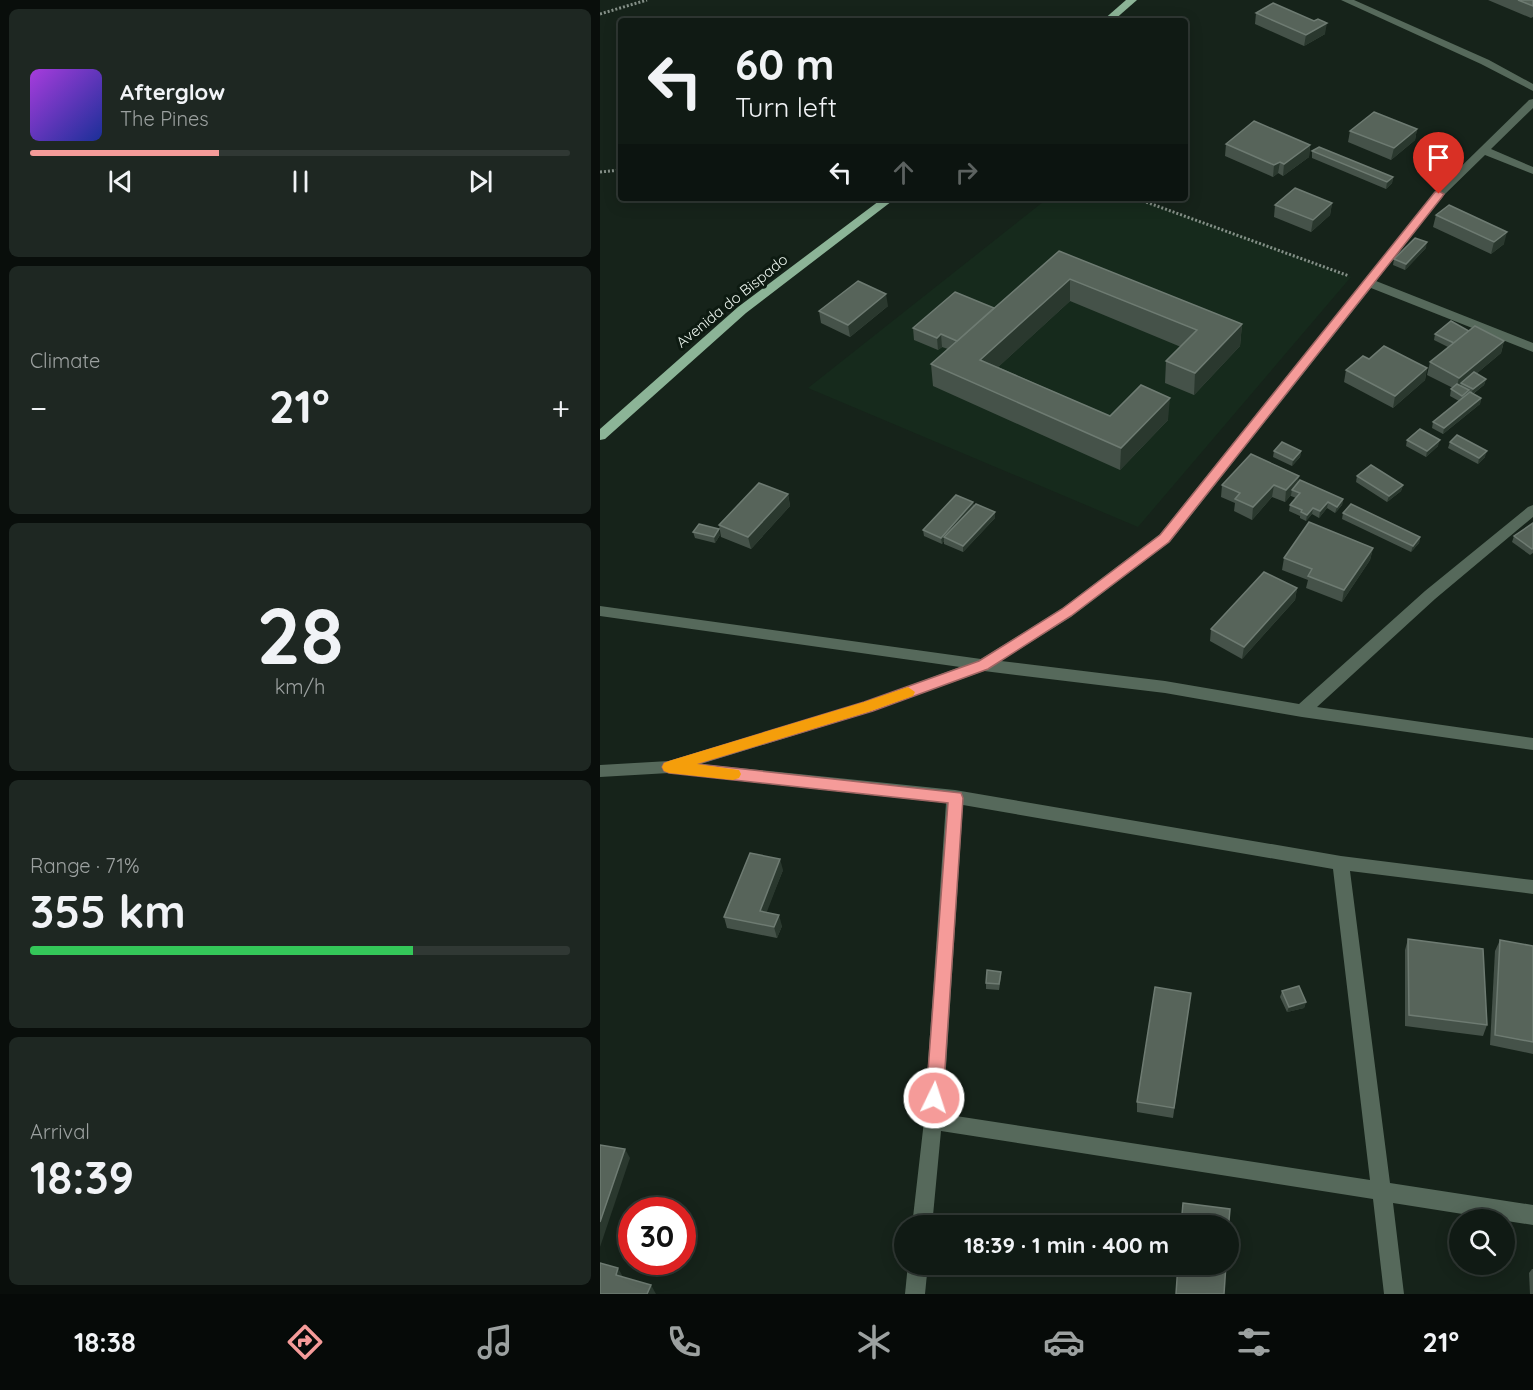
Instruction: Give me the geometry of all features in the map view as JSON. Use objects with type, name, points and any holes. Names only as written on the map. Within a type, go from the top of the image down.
[{"type":"main road","points":[[1111,18],[1132,0]]},
{"type":"main road","name":"Avenida do Bispado","points":[[600,436],[742,310],[886,201]]},
{"type":"street","points":[[1346,0],[1485,62],[1533,88]]},
{"type":"street","points":[[669,767],[868,707],[983,665],[1066,613],[1165,538],[1439,194],[1533,102]]},
{"type":"street","points":[[1484,150],[1533,171]]},
{"type":"street","points":[[1369,283],[1533,348]]},
{"type":"street","points":[[1302,711],[1430,595],[1533,510]]},
{"type":"street","points":[[600,611],[983,665],[1165,687],[1302,711],[1533,744]]},
{"type":"street","points":[[600,771],[669,767],[955,798],[1341,863],[1533,887]]},
{"type":"street","points":[[923,1215],[933,1120],[955,798]]},
{"type":"street","points":[[1341,863],[1394,1294]]},
{"type":"street","points":[[933,1120],[1533,1215]]},
{"type":"street","points":[[915,1294],[917,1275]]},
{"type":"path","points":[[600,14],[647,0]]},
{"type":"path","points":[[600,172],[618,170]]},
{"type":"path","points":[[1144,201],[1369,283]]},
{"type":"shaded area","points":[[1044,201],[1144,201],[1351,277],[1138,527],[808,388]]},
{"type":"building","points":[[1518,0],[1533,0],[1533,6]]},
{"type":"building","points":[[1273,3],[1314,21],[1318,19],[1327,23],[1306,35],[1256,13]]},
{"type":"building","points":[[1374,112],[1417,129],[1394,148],[1350,131]]},
{"type":"building","points":[[1254,121],[1310,145],[1284,164],[1280,162],[1274,165],[1226,144]]},
{"type":"building","points":[[1319,147],[1393,177],[1387,182],[1312,151]]},
{"type":"building","points":[[1295,188],[1332,203],[1313,220],[1275,205]]},
{"type":"building","points":[[1449,205],[1507,232],[1494,242],[1436,215]]},
{"type":"building","points":[[1415,238],[1427,242],[1406,264],[1394,259]]},
{"type":"building","points":[[1059,251],[1242,324],[1195,373],[1166,361],[1197,330],[1070,279],[980,360],[1110,416],[1141,385],[1170,398],[1121,448],[931,364]]},
{"type":"building","points":[[858,281],[886,294],[848,325],[819,311]]},
{"type":"building","points":[[955,292],[994,308],[957,341],[941,334],[937,338],[913,328]]},
{"type":"building","points":[[1451,321],[1469,331],[1454,343],[1435,334]]},
{"type":"building","points":[[1475,326],[1504,341],[1459,378],[1430,362]]},
{"type":"building","points":[[1384,346],[1427,368],[1395,396],[1346,370],[1363,356],[1369,359]]},
{"type":"building","points":[[1474,372],[1486,379],[1473,389],[1461,383]]},
{"type":"building","points":[[1457,384],[1469,390],[1462,396],[1451,389]]},
{"type":"building","points":[[1470,392],[1481,398],[1444,428],[1433,422]]},
{"type":"building","points":[[1420,429],[1440,440],[1427,451],[1407,440]]},
{"type":"building","points":[[1457,435],[1487,451],[1479,458],[1450,442]]},
{"type":"building","points":[[1282,442],[1301,451],[1293,460],[1274,451]]},
{"type":"building","points":[[1251,454],[1299,476],[1286,490],[1274,485],[1253,507],[1235,499],[1240,493],[1222,485]]},
{"type":"building","points":[[1371,465],[1403,485],[1389,496],[1357,476]]},
{"type":"building","points":[[1300,480],[1343,499],[1337,507],[1328,502],[1320,511],[1313,508],[1307,515],[1290,505],[1300,493],[1292,490]]},
{"type":"building","points":[[759,483],[788,494],[748,537],[719,525]]},
{"type":"building","points":[[956,495],[973,502],[941,538],[923,530]]},
{"type":"building","points":[[976,504],[995,512],[963,546],[944,537]]},
{"type":"building","points":[[1351,504],[1420,537],[1413,546],[1343,513]]},
{"type":"building","points":[[1309,522],[1373,548],[1344,590],[1308,576],[1312,569],[1284,558]]},
{"type":"building","points":[[1533,523],[1533,548],[1532,549],[1514,536]]},
{"type":"building","points":[[699,524],[719,529],[714,537],[693,532]]},
{"type":"building","points":[[1264,572],[1297,588],[1244,647],[1211,629]]},
{"type":"building","points":[[750,853],[780,859],[760,911],[779,915],[774,927],[724,917]]},
{"type":"building","points":[[1408,939],[1483,949],[1487,1025],[1409,1015]]},
{"type":"building","points":[[1500,940],[1533,946],[1533,1042],[1495,1035]]},
{"type":"building","points":[[987,970],[1001,972],[999,984],[986,983]]},
{"type":"building","points":[[1299,986],[1306,1002],[1289,1007],[1282,991]]},
{"type":"building","points":[[1155,987],[1191,993],[1174,1108],[1137,1102]]},
{"type":"building","points":[[600,1145],[625,1149],[600,1222]]},
{"type":"building","points":[[1183,1203],[1230,1209],[1229,1215],[1182,1215]]},
{"type":"building","points":[[600,1263],[618,1268],[616,1275],[651,1285],[647,1294],[600,1294]]},
{"type":"building","points":[[1177,1275],[1225,1275],[1224,1294],[1176,1294]]},
{"type":"slow traffic","points":[[733,774],[669,767],[868,707],[908,692]]},
{"type":"route","points":[[934,1098],[955,798],[669,767],[868,707],[983,665],[1066,613],[1165,538],[1439,194]]}]
